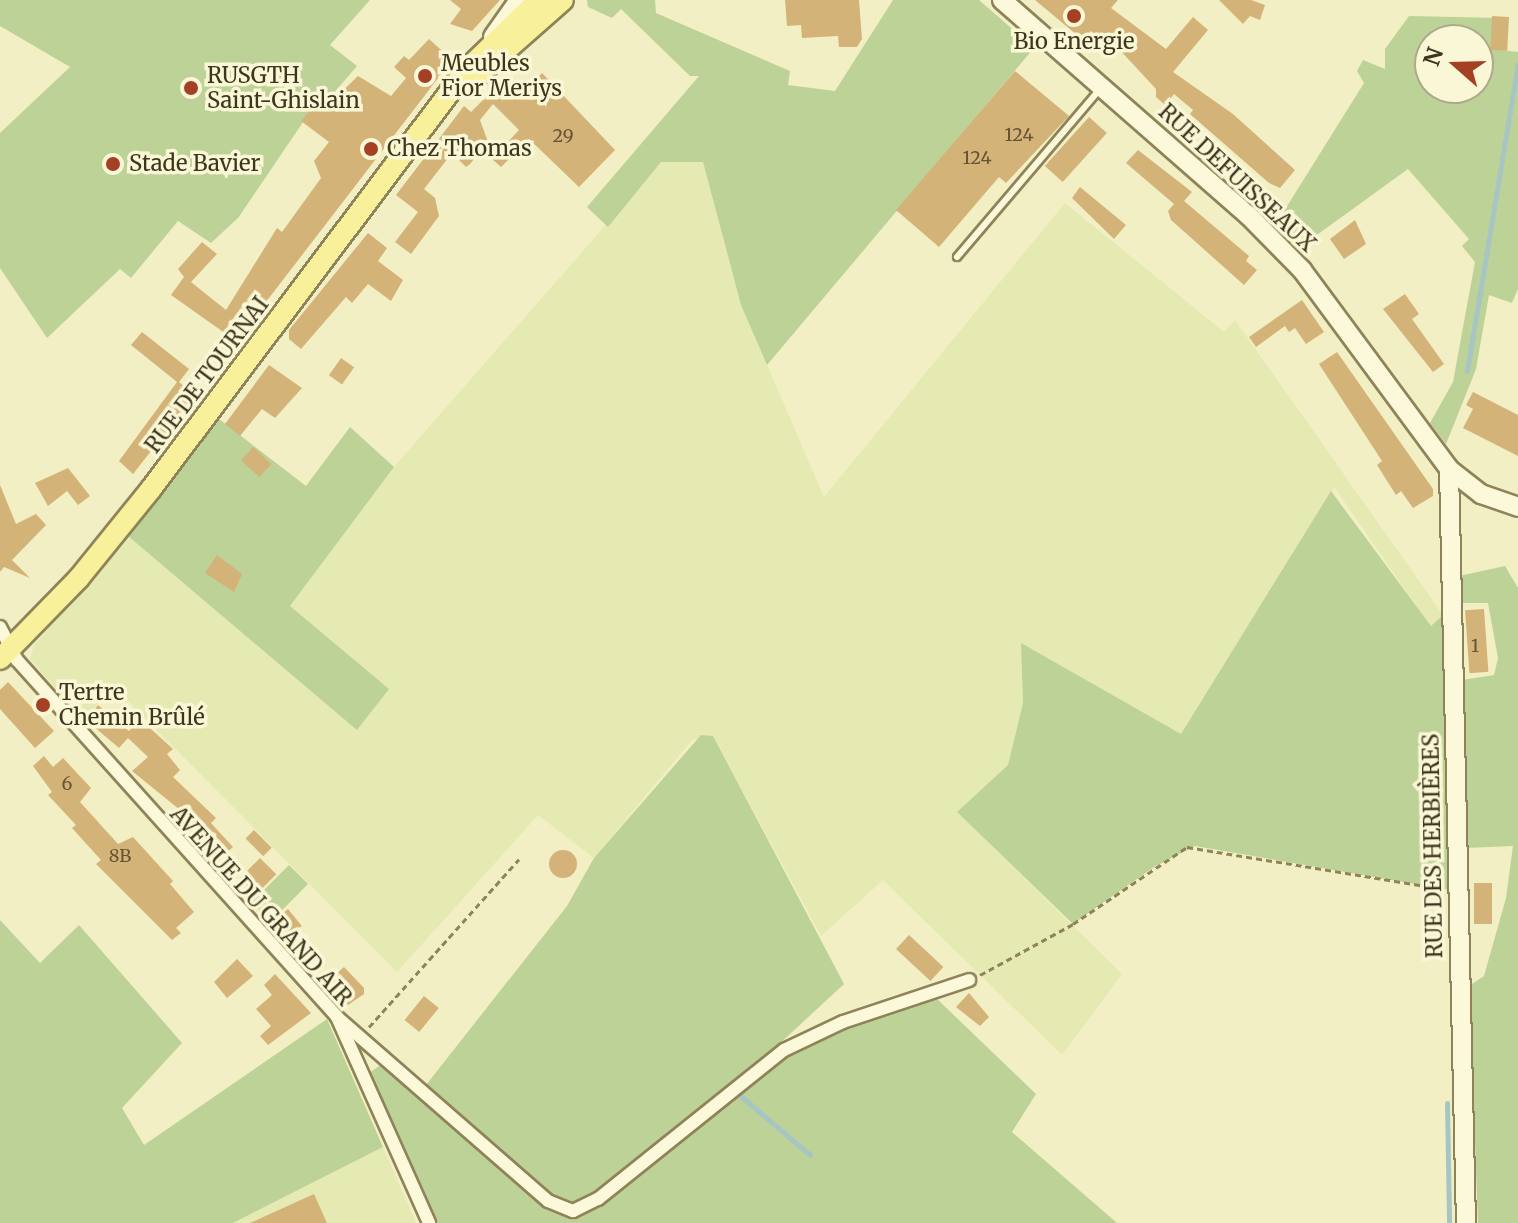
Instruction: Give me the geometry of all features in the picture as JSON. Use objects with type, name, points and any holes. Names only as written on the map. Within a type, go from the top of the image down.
[{"type":"main road","name":"RUE DE TOURNAI","points":[[5,654],[79,578],[151,489],[486,47],[555,0]]},
{"type":"main road","name":"RUE DE TOURNAI","points":[[439,109],[555,0]]},
{"type":"street","name":"RUE DE TOURNAI","points":[[486,47],[519,0]]},
{"type":"street","name":"RUE DEFUISSEAUX","points":[[1002,0],[1249,216],[1302,270],[1449,469],[1481,494],[1518,507]]},
{"type":"street","name":"RUE DES HERBIÈRES","points":[[1449,469],[1466,1223]]},
{"type":"street","name":"AVENUE DU GRAND AIR","points":[[0,627],[5,654],[337,1017],[429,1223]]},
{"type":"street","points":[[337,1017],[548,1201],[573,1211],[598,1199],[784,1050],[843,1022],[969,980]]},
{"type":"lane","points":[[957,257],[1102,87]]},
{"type":"path","points":[[969,980],[1073,924],[1187,847],[1458,891]]},
{"type":"path","points":[[356,1036],[384,1014],[519,859]]},
{"type":"green space","name":"Stade Bavier","points":[[0,0],[370,0],[330,45],[357,66],[327,101],[320,97],[238,218],[211,243],[178,221],[131,278],[120,269],[47,338],[0,268],[0,133],[70,67],[0,26]]},
{"type":"green space","points":[[587,0],[655,0],[656,13],[790,71],[788,85],[835,91],[893,0],[979,0],[1034,48],[767,365],[741,305],[703,162],[661,162],[608,227],[587,207],[699,76],[690,76],[621,9],[612,18],[588,7]]},
{"type":"green space","points":[[1409,16],[1501,18],[1500,50],[1518,52],[1518,289],[1512,303],[1489,295],[1476,369],[1446,444],[1430,423],[1453,382],[1475,262],[1462,246],[1469,239],[1408,169],[1303,245],[1279,219],[1364,83],[1357,71],[1363,60],[1385,69],[1385,49]]},
{"type":"green space","points":[[661,162],[703,162],[741,305],[824,497],[1065,203],[1224,332],[1235,320],[1443,615],[1431,627],[1334,487],[1181,734],[1021,644],[1023,703],[1008,765],[957,812],[1122,974],[1062,1055],[883,880],[821,936],[713,736],[692,740],[594,858],[538,815],[397,972],[114,687],[83,719],[30,659],[34,645],[128,536],[358,729],[388,689],[290,606],[394,467]]},
{"type":"green space","points":[[219,419],[306,486],[350,427],[394,467],[290,606],[389,689],[357,730],[128,536]]},
{"type":"green space","points":[[1331,491],[1431,626],[1443,615],[1450,890],[1195,846],[1154,867],[1073,924],[957,812],[1008,765],[1023,703],[1021,643],[1181,734]]},
{"type":"green space","points":[[1505,566],[1518,588],[1518,1223],[1478,1223],[1469,986],[1484,976],[1506,898],[1513,846],[1465,848],[1462,680],[1494,675],[1498,658],[1488,603],[1460,603],[1459,576]]},
{"type":"green space","points":[[701,735],[713,736],[844,984],[763,1059],[595,1196],[583,1204],[565,1205],[426,1085],[567,906],[594,858]]},
{"type":"green space","points":[[289,865],[308,884],[271,922],[252,902]]},
{"type":"green space","points":[[0,920],[40,963],[79,925],[182,1043],[122,1108],[144,1145],[327,1019],[383,1147],[233,1223],[0,1223]]},
{"type":"green space","points":[[937,999],[1036,1094],[1012,1132],[1117,1223],[438,1223],[369,1073],[382,1064],[540,1201],[572,1216],[597,1206],[779,1060],[825,1034]]},
{"type":"green space","points":[[383,1147],[416,1223],[233,1223]]},
{"type":"building","points":[[450,0],[500,0],[472,31],[450,24],[461,9]]},
{"type":"building","points":[[785,0],[859,0],[862,39],[857,47],[839,47],[838,36],[802,38],[801,25],[787,26]]},
{"type":"building","points":[[1035,0],[1118,0],[1111,8],[1166,49],[1193,17],[1208,30],[1173,72],[1233,114],[1295,170],[1280,188],[1269,183],[1190,114],[1193,110],[1174,94],[1165,105],[1156,97],[1156,89],[1118,48],[1115,51],[1091,31],[1083,40]]},
{"type":"building","points":[[1219,0],[1251,0],[1265,5],[1260,20],[1250,16],[1243,24]]},
{"type":"building","points":[[1492,16],[1509,17],[1507,51],[1494,50]]},
{"type":"building","points":[[429,39],[452,60],[236,341],[171,295],[184,277],[178,269],[202,242],[217,254],[191,282],[226,310],[277,228],[282,232],[321,178],[314,161],[329,142],[301,121],[319,100],[326,107],[358,76],[391,96],[406,78],[394,67],[404,56],[409,60]]},
{"type":"building","points":[[1015,71],[1069,116],[1006,183],[999,177],[939,247],[896,210]]},
{"type":"building","points":[[542,73],[615,150],[579,187],[529,139],[501,167],[492,159],[519,130],[493,104],[480,120],[488,142],[466,167],[452,153],[424,189],[435,198],[439,216],[411,254],[395,242],[418,212],[396,195],[464,106],[471,112],[504,79],[520,96]]},
{"type":"building","points":[[1089,117],[1107,133],[1063,182],[1045,166]]},
{"type":"building","points":[[1138,150],[1192,192],[1184,201],[1249,256],[1246,261],[1257,270],[1244,285],[1171,220],[1168,211],[1174,204],[1126,163]]},
{"type":"building","points":[[1080,187],[1126,225],[1114,239],[1072,198]]},
{"type":"building","points":[[1355,220],[1366,244],[1344,259],[1330,239]]},
{"type":"building","points":[[368,233],[387,248],[378,261],[403,280],[391,301],[368,284],[352,303],[346,297],[301,349],[289,339],[289,330]]},
{"type":"building","points":[[1405,294],[1419,314],[1412,319],[1444,364],[1433,372],[1383,309]]},
{"type":"building","points":[[1302,300],[1324,332],[1306,344],[1295,328],[1289,332],[1285,326],[1256,347],[1249,337]]},
{"type":"building","points":[[142,332],[189,369],[179,382],[195,395],[133,474],[119,461],[177,382],[131,345]]},
{"type":"building","points":[[1337,352],[1433,489],[1433,496],[1413,508],[1401,491],[1396,495],[1377,465],[1382,461],[1319,364]]},
{"type":"building","points":[[341,358],[354,367],[342,384],[329,375]]},
{"type":"building","points":[[269,365],[302,388],[275,418],[262,409],[240,436],[225,424]]},
{"type":"building","points":[[1473,392],[1518,415],[1518,456],[1463,428],[1473,409],[1466,405]]},
{"type":"building","points":[[253,447],[272,464],[260,477],[241,460]]},
{"type":"building","points":[[68,468],[90,496],[78,505],[67,491],[48,506],[35,483]]},
{"type":"building","points":[[0,485],[16,524],[36,514],[46,525],[12,560],[30,578],[4,567],[0,572]]},
{"type":"building","points":[[217,555],[242,574],[234,592],[205,573]]},
{"type":"building","points":[[1484,609],[1488,672],[1469,673],[1465,610]]},
{"type":"building","points":[[8,682],[54,731],[35,748],[0,709],[0,690]]},
{"type":"building","points":[[98,705],[129,731],[140,719],[173,749],[167,754],[180,770],[173,777],[216,818],[211,823],[233,847],[218,860],[180,819],[185,814],[132,771],[148,757],[128,738],[119,748],[86,720]]},
{"type":"building","points":[[44,756],[53,767],[63,758],[91,788],[80,802],[118,844],[133,837],[173,881],[170,884],[194,912],[176,928],[181,933],[172,940],[96,864],[101,860],[72,828],[76,825],[48,795],[52,792],[33,766]]},
{"type":"building","points":[[254,830],[272,848],[263,856],[246,838]]},
{"type":"building","points":[[563,850],[573,854],[577,864],[573,874],[563,878],[553,874],[549,864],[553,854]]},
{"type":"building","points":[[260,858],[276,874],[256,895],[239,879]]},
{"type":"building","points":[[1474,883],[1492,883],[1492,924],[1474,924]]},
{"type":"building","points":[[288,909],[302,926],[286,939],[272,922]]},
{"type":"building","points":[[909,935],[943,967],[930,981],[896,949]]},
{"type":"building","points":[[237,959],[253,976],[227,998],[214,982]]},
{"type":"building","points":[[344,967],[364,988],[364,994],[348,1005],[327,982]]},
{"type":"building","points":[[275,974],[311,1013],[268,1045],[260,1036],[271,1026],[256,1009],[272,995],[264,985]]},
{"type":"building","points":[[969,993],[989,1017],[980,1026],[956,1007]]},
{"type":"building","points":[[424,996],[439,1008],[419,1032],[404,1020]]},
{"type":"building","points":[[314,1194],[327,1223],[250,1223]]},
{"type":"waterway","points":[[1467,371],[1518,64]]},
{"type":"waterway","points":[[736,1092],[810,1155]]},
{"type":"waterway","points":[[1447,1103],[1449,1223]]},
{"type":"place","name":"Bio Energie","points":[[1074,16]]},
{"type":"place","name":"Meubles Fior Meriys","points":[[425,76]]},
{"type":"place","name":"RUSGTH Saint-Ghislain","points":[[191,88]]},
{"type":"place","name":"Chez Thomas","points":[[371,149]]},
{"type":"place","name":"Stade Bavier","points":[[113,164]]},
{"type":"place","name":"Tertre Chemin Brûlé","points":[[43,705]]}]
